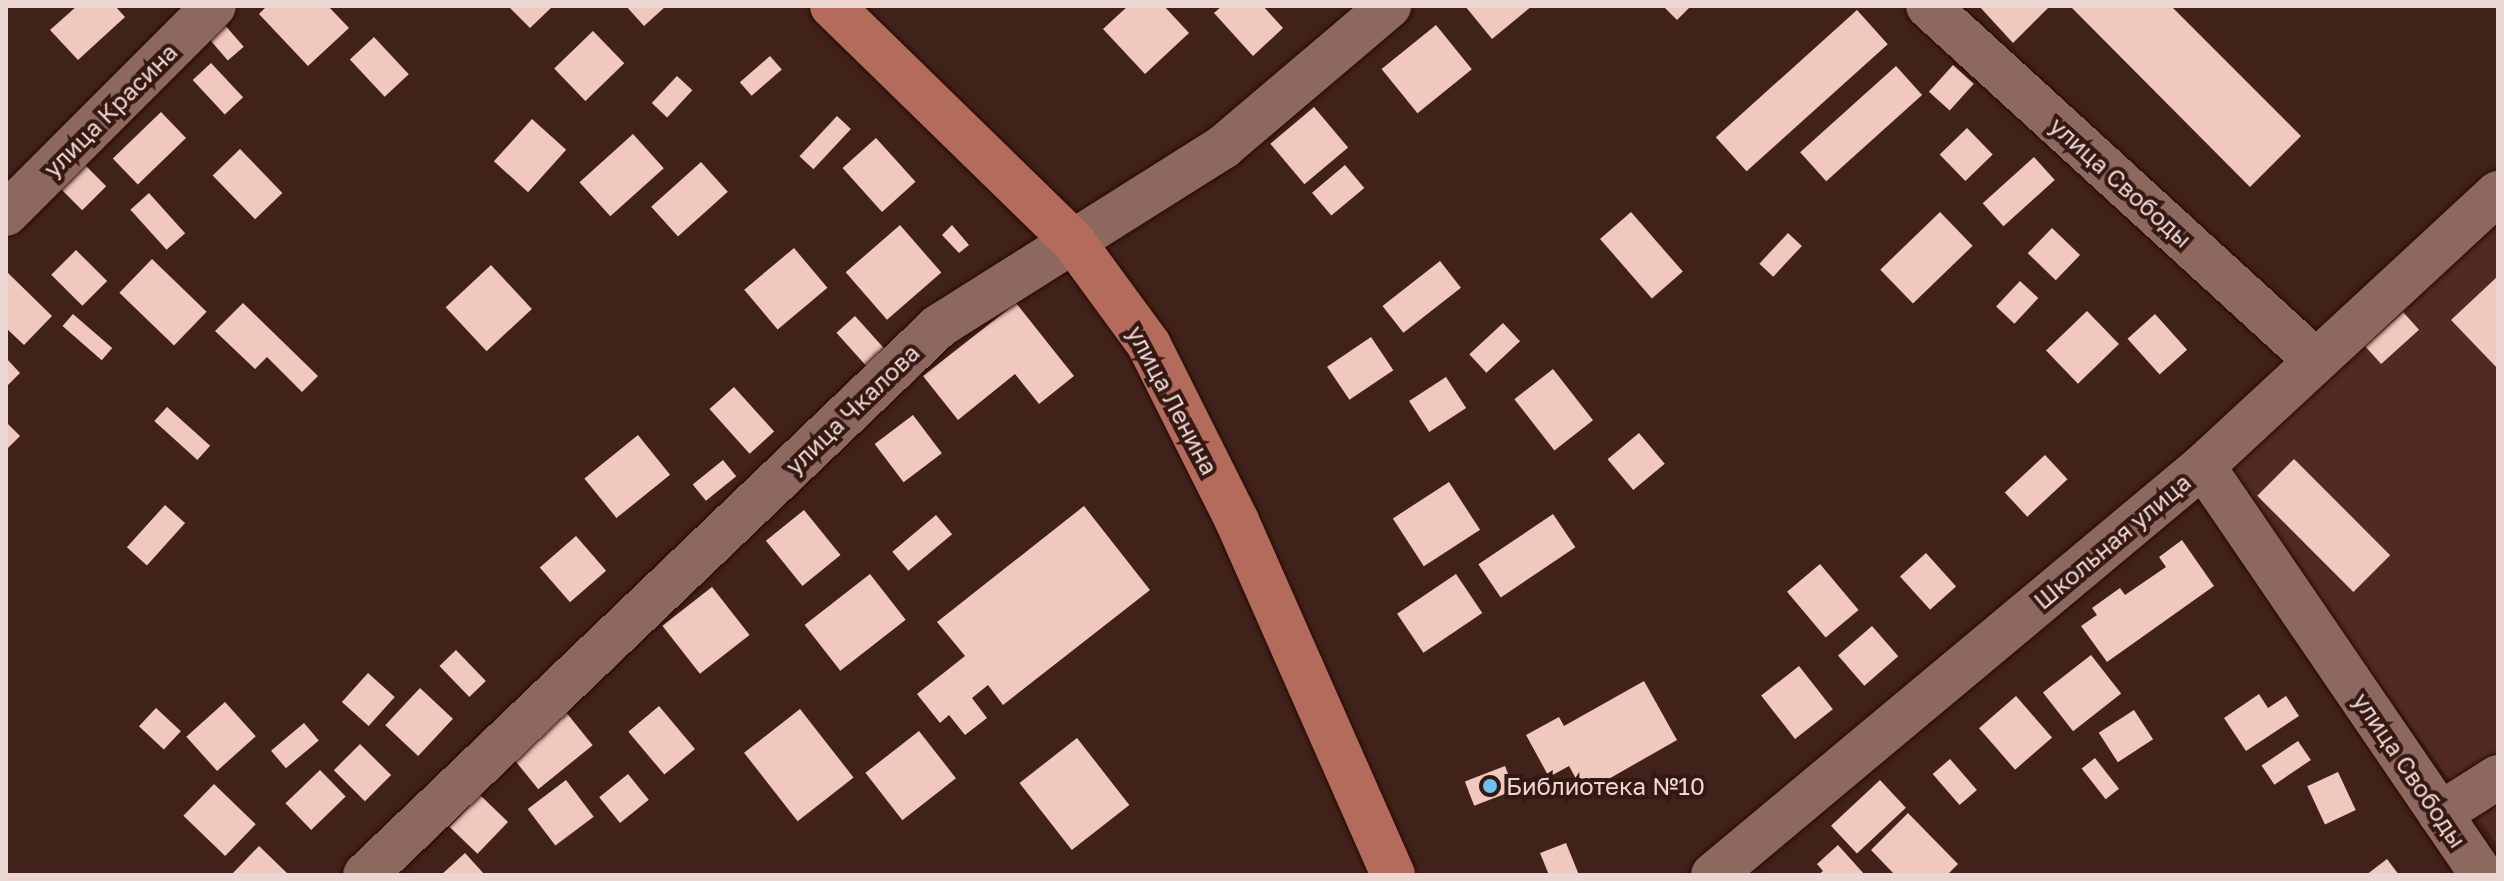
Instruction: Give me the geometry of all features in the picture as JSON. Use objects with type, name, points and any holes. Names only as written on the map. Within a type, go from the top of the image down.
[{"type":"highway","name":"улица Ленина","points":[[832,6],[1073,241],[1149,345],[1237,521],[1393,875]]},
{"type":"street","name":"улица Красина","points":[[6,214],[214,6]]},
{"type":"street","name":"улица Чкалова","points":[[365,875],[939,326],[1223,147],[1389,6]]},
{"type":"street","name":"улица Свободы","points":[[1928,6],[2314,359]]},
{"type":"street","name":"Школьная улица","points":[[1713,875],[2203,466],[2314,359],[2498,193]]},
{"type":"street","name":"улица Свободы","points":[[2203,466],[2482,875]]},
{"type":"street","points":[[2440,814],[2498,777]]},
{"type":"shaded area","points":[[2498,225],[2498,846],[2222,467]]},
{"type":"building","points":[[77,6],[115,6],[125,17],[78,60],[50,30]]},
{"type":"building","points":[[267,6],[328,6],[349,28],[308,66],[259,14]]},
{"type":"building","points":[[508,6],[553,6],[530,28]]},
{"type":"building","points":[[626,6],[666,6],[644,26]]},
{"type":"building","points":[[1128,6],[1164,6],[1189,33],[1145,74],[1103,29]]},
{"type":"building","points":[[1222,6],[1263,6],[1283,28],[1253,56],[1214,13]]},
{"type":"building","points":[[1465,6],[1532,6],[1492,39]]},
{"type":"building","points":[[1663,6],[1691,6],[1677,20]]},
{"type":"building","points":[[1979,6],[2050,6],[2013,43]]},
{"type":"building","points":[[2070,6],[2171,6],[2301,136],[2250,187]]},
{"type":"building","points":[[1857,10],[1888,44],[1747,171],[1716,137]]},
{"type":"building","points":[[224,24],[244,47],[228,60],[208,38]]},
{"type":"building","points":[[1436,25],[1472,69],[1417,113],[1382,69]]},
{"type":"building","points":[[593,31],[624,63],[585,101],[554,69]]},
{"type":"building","points":[[374,37],[409,74],[385,97],[350,60]]},
{"type":"building","points":[[770,56],[782,70],[752,96],[740,82]]},
{"type":"building","points":[[211,63],[243,97],[225,114],[193,80]]},
{"type":"building","points":[[1953,65],[1974,84],[1950,110],[1929,92]]},
{"type":"building","points":[[1896,66],[1922,95],[1826,181],[1800,152]]},
{"type":"building","points":[[677,76],[692,90],[667,117],[652,103]]},
{"type":"building","points":[[1314,107],[1348,148],[1304,184],[1270,144]]},
{"type":"building","points":[[161,112],[186,138],[138,184],[113,159]]},
{"type":"building","points":[[837,116],[851,129],[813,169],[799,156]]},
{"type":"building","points":[[532,119],[566,150],[528,192],[494,161]]},
{"type":"building","points":[[1967,128],[1993,155],[1965,181],[1940,154]]},
{"type":"building","points":[[633,134],[664,168],[610,216],[579,182]]},
{"type":"building","points":[[876,138],[915,182],[882,212],[843,168]]},
{"type":"building","points":[[240,149],[282,193],[255,219],[213,175]]},
{"type":"building","points":[[2034,157],[2055,180],[2003,226],[1983,203]]},
{"type":"building","points":[[701,162],[728,192],[678,237],[651,207]]},
{"type":"building","points":[[85,165],[106,186],[82,210],[61,189]]},
{"type":"building","points":[[1345,165],[1364,188],[1331,216],[1312,193]]},
{"type":"building","points":[[149,193],[185,233],[167,250],[130,210]]},
{"type":"building","points":[[1631,212],[1683,272],[1652,299],[1600,239]]},
{"type":"building","points":[[1940,212],[1973,246],[1913,303],[1880,270]]},
{"type":"building","points":[[900,225],[941,273],[887,320],[846,272]]},
{"type":"building","points":[[952,225],[969,245],[959,253],[942,235]]},
{"type":"building","points":[[2052,228],[2080,255],[2056,280],[2028,253]]},
{"type":"building","points":[[1788,233],[1802,246],[1773,277],[1759,264]]},
{"type":"building","points":[[794,248],[827,288],[778,330],[744,290]]},
{"type":"building","points":[[76,250],[107,281],[82,306],[51,275]]},
{"type":"building","points":[[152,259],[207,312],[174,346],[119,293]]},
{"type":"building","points":[[1440,261],[1461,288],[1403,333],[1382,306]]},
{"type":"building","points":[[491,265],[532,309],[487,351],[446,307]]},
{"type":"building","points":[[6,271],[52,316],[24,345],[6,328]]},
{"type":"building","points":[[2498,276],[2498,369],[2451,320]]},
{"type":"building","points":[[2020,281],[2038,298],[2014,324],[1996,307]]},
{"type":"building","points":[[243,303],[318,376],[302,392],[267,357],[255,369],[215,331]]},
{"type":"building","points":[[1016,303],[1074,376],[1039,404],[1015,374],[958,420],[923,376]]},
{"type":"building","points":[[2087,311],[2119,344],[2078,384],[2046,351]]},
{"type":"building","points":[[2403,312],[2419,330],[2381,364],[2365,346]]},
{"type":"building","points":[[73,314],[112,348],[102,360],[63,326]]},
{"type":"building","points":[[2155,314],[2187,350],[2160,374],[2128,339]]},
{"type":"building","points":[[855,316],[886,350],[867,367],[836,333]]},
{"type":"building","points":[[1503,323],[1520,341],[1486,373],[1469,354]]},
{"type":"building","points":[[1371,337],[1393,370],[1349,400],[1327,367]]},
{"type":"building","points":[[6,358],[20,373],[6,387]]},
{"type":"building","points":[[1553,369],[1593,420],[1554,450],[1514,399]]},
{"type":"building","points":[[1446,377],[1466,408],[1429,432],[1409,401]]},
{"type":"building","points":[[734,387],[774,432],[750,454],[709,409]]},
{"type":"building","points":[[167,407],[210,446],[197,460],[154,421]]},
{"type":"building","points":[[913,415],[942,453],[904,482],[875,444]]},
{"type":"building","points":[[6,422],[20,436],[6,450]]},
{"type":"building","points":[[1639,433],[1665,464],[1633,490],[1608,459]]},
{"type":"building","points":[[638,435],[670,475],[616,518],[584,478]]},
{"type":"building","points":[[2045,455],[2068,479],[2027,517],[2005,493]]},
{"type":"building","points":[[2294,459],[2390,555],[2353,592],[2257,496]]},
{"type":"building","points":[[723,460],[736,476],[706,501],[693,485]]},
{"type":"building","points":[[1449,482],[1480,530],[1424,566],[1393,518]]},
{"type":"building","points":[[165,505],[185,523],[147,565],[127,547]]},
{"type":"building","points":[[1084,506],[1150,590],[1003,705],[988,685],[972,698],[987,718],[965,735],[949,715],[940,723],[917,694],[965,656],[937,622]]},
{"type":"building","points":[[804,510],[841,555],[802,586],[766,541]]},
{"type":"building","points":[[1553,514],[1575,547],[1501,597],[1478,564]]},
{"type":"building","points":[[936,515],[952,534],[908,571],[892,552]]},
{"type":"building","points":[[576,536],[606,571],[570,602],[540,567]]},
{"type":"building","points":[[2182,540],[2214,586],[2107,662],[2081,626],[2097,615],[2092,608],[2120,588],[2125,595],[2166,567],[2159,557]]},
{"type":"building","points":[[1926,553],[1956,586],[1930,610],[1900,576]]},
{"type":"building","points":[[1820,564],[1859,610],[1826,638],[1787,592]]},
{"type":"building","points":[[870,574],[906,620],[840,671],[805,625]]},
{"type":"building","points":[[1456,574],[1482,613],[1423,653],[1397,614]]},
{"type":"building","points":[[712,587],[750,635],[700,674],[662,626]]},
{"type":"building","points":[[1872,626],[1898,656],[1864,686],[1838,656]]},
{"type":"building","points":[[456,650],[486,681],[469,697],[439,666]]},
{"type":"building","points":[[2091,655],[2121,694],[2073,731],[2043,693]]},
{"type":"building","points":[[1799,666],[1833,709],[1795,739],[1761,696]]},
{"type":"building","points":[[368,673],[395,697],[369,726],[342,702]]},
{"type":"building","points":[[1644,681],[1677,740],[1584,793],[1569,766],[1549,777],[1526,735],[1559,717],[1564,726]]},
{"type":"building","points":[[420,688],[453,719],[418,756],[385,725]]},
{"type":"building","points":[[2259,694],[2268,708],[2286,696],[2299,716],[2246,751],[2224,718]]},
{"type":"building","points":[[2016,696],[2052,738],[2015,770],[1979,728]]},
{"type":"building","points":[[225,702],[256,736],[217,771],[186,737]]},
{"type":"building","points":[[659,706],[695,749],[664,775],[628,732]]},
{"type":"building","points":[[156,708],[181,731],[164,749],[139,726]]},
{"type":"building","points":[[800,709],[854,778],[798,821],[744,753]]},
{"type":"building","points":[[2134,710],[2153,739],[2118,762],[2099,733]]},
{"type":"building","points":[[565,711],[593,745],[538,789],[511,755]]},
{"type":"building","points":[[304,723],[319,741],[286,768],[271,751]]},
{"type":"building","points":[[919,731],[956,778],[902,820],[865,773]]},
{"type":"building","points":[[1077,738],[1129,805],[1072,850],[1019,783]]},
{"type":"building","points":[[2298,741],[2311,760],[2274,785],[2262,766]]},
{"type":"building","points":[[360,744],[391,775],[365,801],[334,770]]},
{"type":"building","points":[[2095,758],[2119,789],[2106,799],[2082,768]]},
{"type":"building","points":[[1950,759],[1977,790],[1960,805],[1933,774]]},
{"type":"building","name":"Библиотека №10","points":[[1505,766],[1514,790],[1474,806],[1465,781]]},
{"type":"building","points":[[320,770],[346,797],[311,830],[285,803]]},
{"type":"building","points":[[2338,772],[2356,810],[2325,824],[2307,786]]},
{"type":"building","points":[[628,774],[649,800],[620,823],[599,797]]},
{"type":"building","points":[[566,780],[594,817],[555,846],[528,809]]},
{"type":"building","points":[[1880,780],[1906,808],[1857,853],[1831,826]]},
{"type":"building","points":[[214,784],[256,824],[225,856],[183,816]]},
{"type":"building","points":[[480,795],[508,822],[477,854],[449,827]]},
{"type":"building","points":[[1908,813],[1958,864],[1947,875],[1895,875],[1871,850]]},
{"type":"building","points":[[1566,843],[1579,875],[1549,875],[1540,853]]},
{"type":"building","points":[[1838,845],[1865,875],[1818,875],[1823,871],[1817,864]]},
{"type":"building","points":[[259,846],[289,875],[233,873]]},
{"type":"building","points":[[465,853],[485,875],[441,875]]},
{"type":"building","points":[[2387,859],[2399,875],[2366,875]]},
{"type":"place","name":"Библиотека №10","points":[[1490,786]]}]
